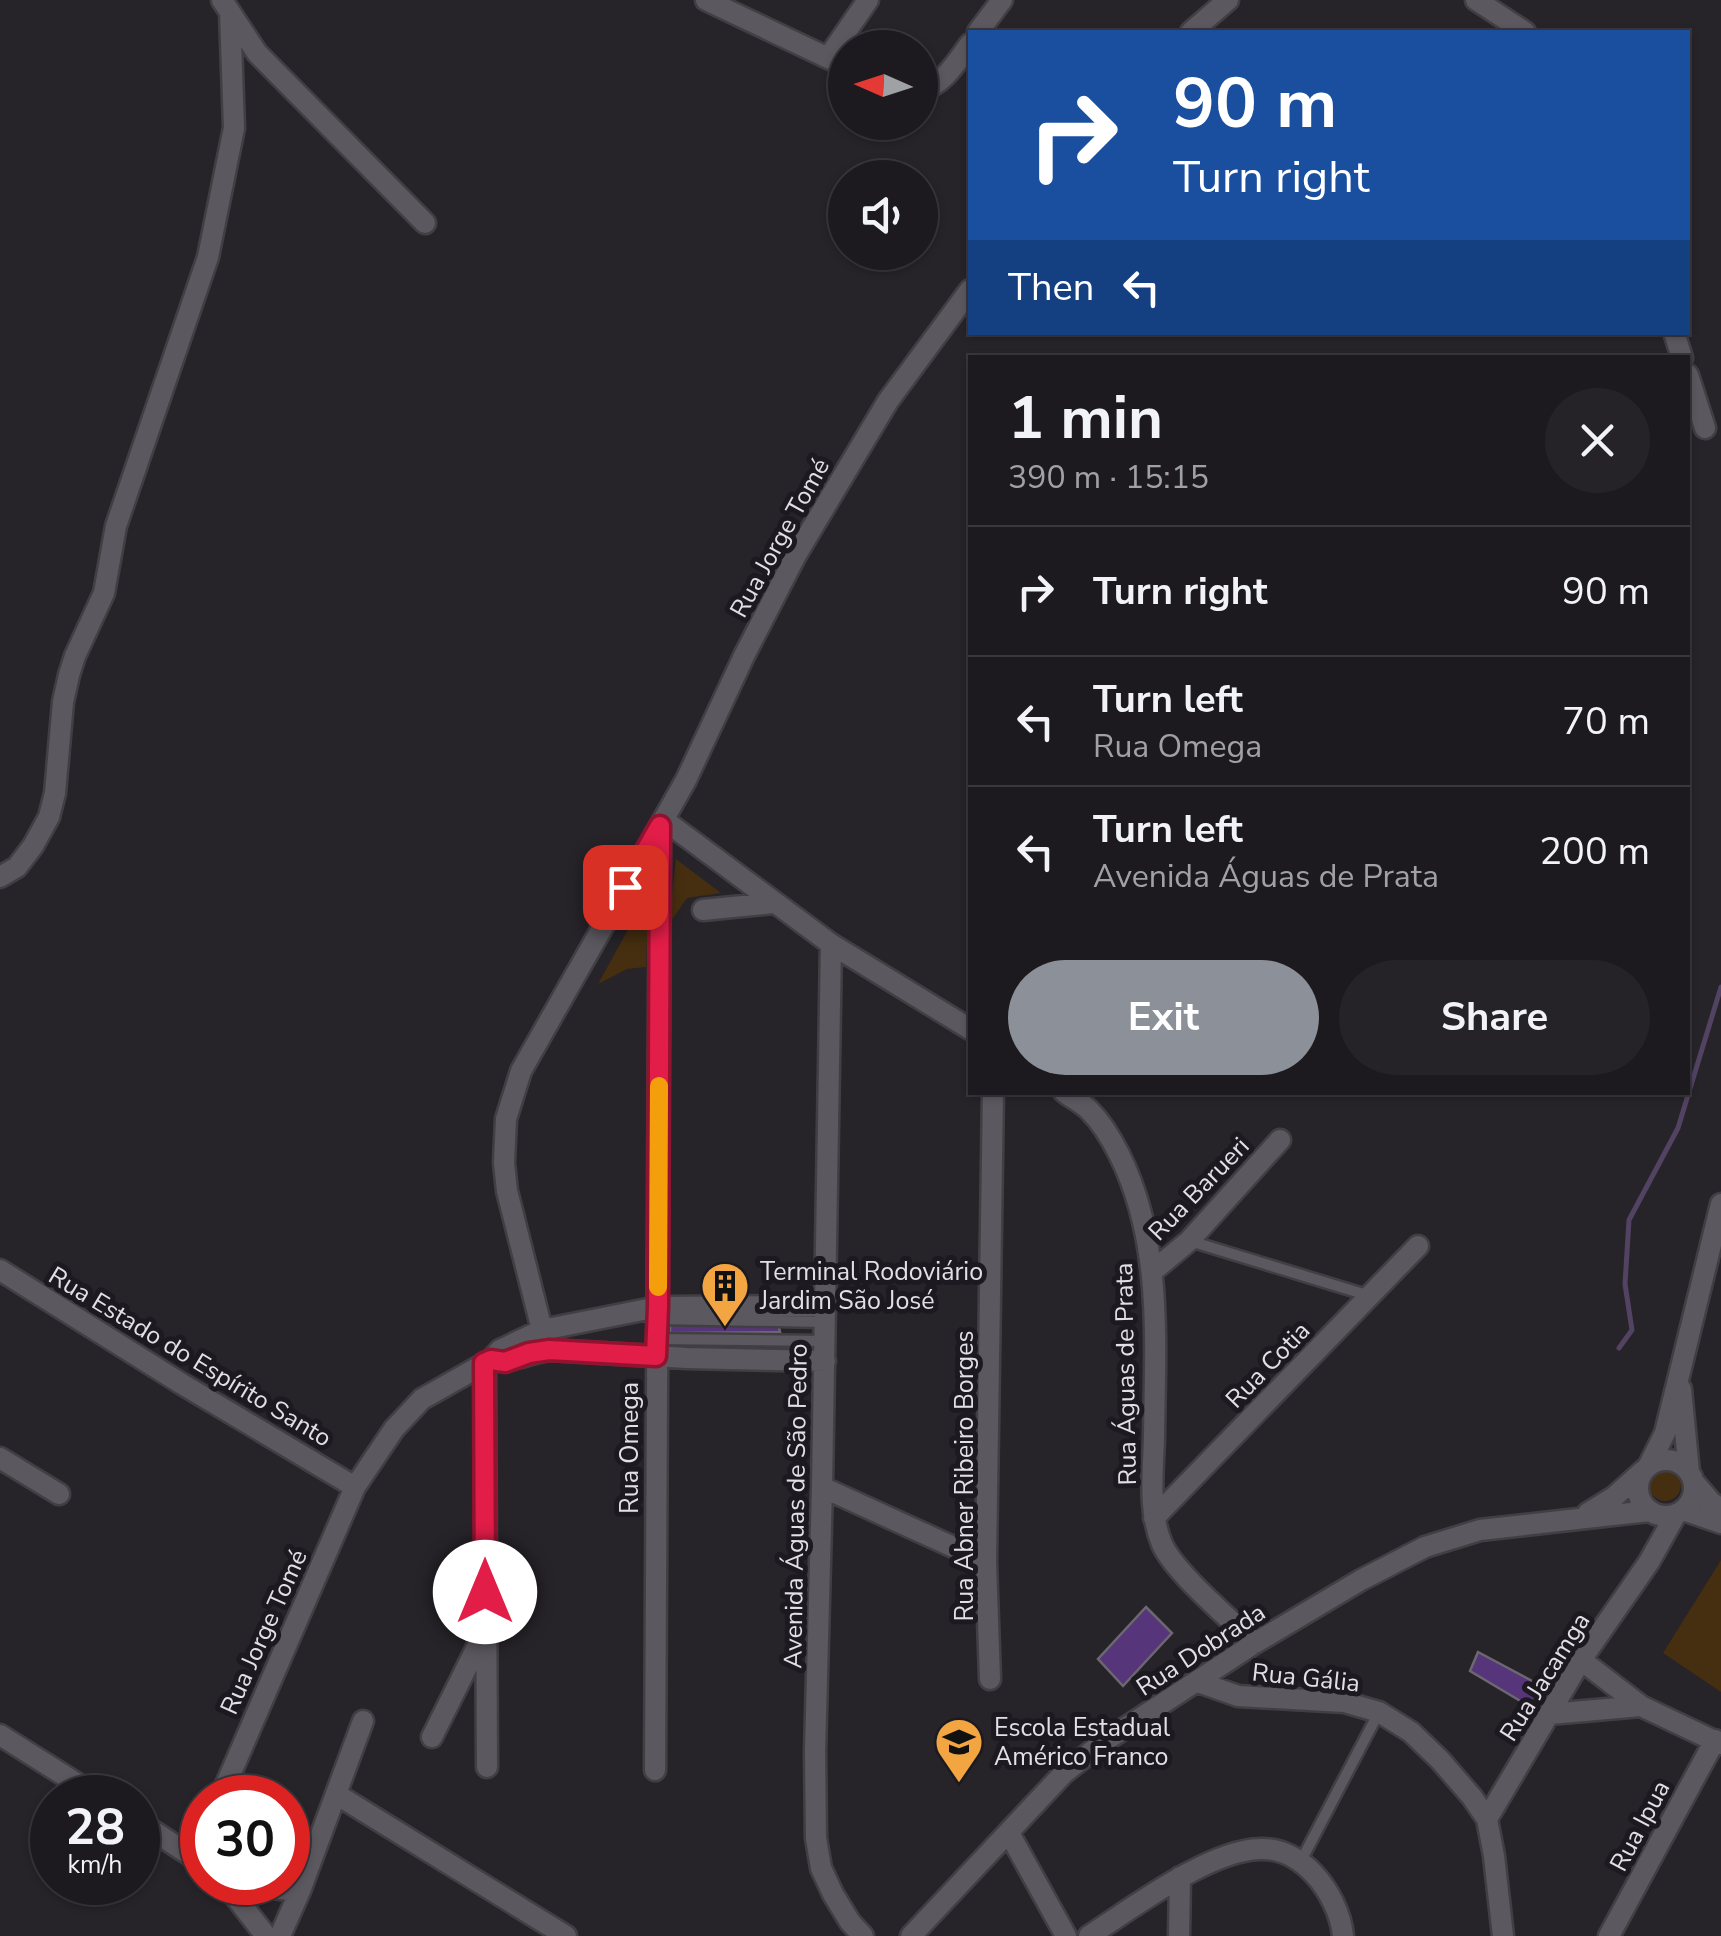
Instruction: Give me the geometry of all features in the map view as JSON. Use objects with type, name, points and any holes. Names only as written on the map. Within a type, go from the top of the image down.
[{"type":"street","points":[[706,0],[828,58]]},
{"type":"street","points":[[853,30],[868,0]]},
{"type":"street","points":[[980,30],[1002,0]]},
{"type":"street","points":[[1193,30],[1228,0]]},
{"type":"street","points":[[1476,0],[1523,30]]},
{"type":"street","points":[[225,6],[257,52],[426,224]]},
{"type":"street","points":[[0,877],[17,867],[49,816],[69,675],[104,594],[116,526],[208,257],[234,128],[225,6]]},
{"type":"street","points":[[938,83],[968,47]]},
{"type":"street","name":"Rua Jorge Tomé","points":[[549,1350],[507,1191],[504,1163],[506,1119],[521,1071],[686,780],[796,554],[888,401],[968,293]]},
{"type":"street","points":[[1690,382],[1704,428]]},
{"type":"street","points":[[662,823],[831,944],[968,1029]]},
{"type":"street","name":"Rua Omega","points":[[654,1770],[662,823]]},
{"type":"street","points":[[703,910],[773,903]]},
{"type":"street","name":"Avenida Águas de São Pedro","points":[[831,944],[816,1838],[821,1868],[833,1894],[864,1936]]},
{"type":"street","name":"Rua Abner Ribeiro Borges","points":[[990,1679],[986,1562],[993,1095]]},
{"type":"street","name":"Rua Águas de Prata","points":[[1068,1095],[1107,1130],[1141,1207],[1153,1271],[1154,1518],[1163,1547],[1180,1569],[1256,1643]]},
{"type":"street","name":"Rua Barueri","points":[[1153,1271],[1189,1241],[1280,1140]]},
{"type":"street","points":[[1721,1204],[1664,1432],[1638,1489],[1641,1501],[1667,1513],[1721,1523]]},
{"type":"street","name":"Rua Cotia","points":[[1154,1518],[1418,1246]]},
{"type":"street","name":"Rua Estado do Espírito Santo","points":[[0,1270],[355,1487]]},
{"type":"street","name":"Rua Jorge Tomé","points":[[230,1775],[355,1487],[394,1429],[422,1398],[488,1362],[500,1350],[542,1330],[657,1330]]},
{"type":"street","points":[[488,1767],[488,1362],[505,1362],[529,1353],[657,1330],[825,1332]]},
{"type":"street","points":[[657,1330],[825,1332]]},
{"type":"street","points":[[1667,1513],[1693,1497],[1680,1367]]},
{"type":"street","points":[[0,1458],[59,1494]]},
{"type":"street","points":[[1646,1468],[1657,1461],[1674,1461],[1721,1509]]},
{"type":"street","name":"Rua Dobrada","points":[[1582,1517],[1614,1497],[1646,1468]]},
{"type":"street","points":[[822,1487],[986,1562]]},
{"type":"street","name":"Rua Dobrada","points":[[911,1936],[1064,1774],[1102,1744],[1256,1643],[1361,1580],[1424,1546],[1480,1530],[1582,1517],[1667,1513]]},
{"type":"street","name":"Rua Jacamga","points":[[1487,1820],[1580,1660],[1649,1562],[1667,1513]]},
{"type":"street","points":[[432,1737],[486,1630]]},
{"type":"street","points":[[1580,1660],[1641,1706],[1718,1742]]},
{"type":"street","name":"Rua Gália","points":[[1198,1682],[1238,1696],[1344,1702],[1379,1712],[1411,1732],[1472,1797],[1487,1820],[1503,1936]]},
{"type":"street","points":[[1550,1714],[1641,1706]]},
{"type":"street","points":[[310,1863],[364,1721]]},
{"type":"street","points":[[0,1735],[63,1775]]},
{"type":"street","name":"Rua Ipua","points":[[1610,1936],[1718,1742]]},
{"type":"street","points":[[336,1794],[566,1936]]},
{"type":"street","points":[[1008,1832],[1066,1936]]},
{"type":"street","points":[[1089,1936],[1180,1877],[1243,1851],[1262,1848],[1301,1861],[1318,1878],[1331,1896],[1343,1936]]},
{"type":"street","points":[[1179,1936],[1180,1877]]},
{"type":"street","points":[[242,1905],[266,1936]]},
{"type":"street","points":[[280,1936],[293,1905]]},
{"type":"lane","points":[[1189,1241],[1371,1296]]},
{"type":"lane","points":[[1301,1861],[1379,1712]]},
{"type":"shaded area","points":[[676,859],[721,893],[687,898],[669,924]]},
{"type":"shaded area","points":[[640,908],[648,908],[646,967],[627,969],[598,984]]},
{"type":"shaded area","points":[[1665,1469],[1676,1474],[1681,1485],[1676,1496],[1665,1501],[1654,1496],[1649,1485],[1654,1474]]},
{"type":"shaded area","points":[[1721,1560],[1721,1692],[1663,1653]]},
{"type":"building","name":"Terminal Rodoviário Jardim São José","points":[[670,1323],[778,1323],[780,1332],[670,1333]]},
{"type":"building","points":[[1146,1607],[1172,1633],[1123,1686],[1098,1659]]},
{"type":"building","points":[[1478,1652],[1551,1691],[1540,1708],[1527,1705],[1470,1671]]},
{"type":"waterway","points":[[1690,1089],[1721,987]]},
{"type":"waterway","points":[[1619,1348],[1632,1330],[1625,1284],[1629,1220],[1678,1128],[1688,1095]]},
{"type":"slow traffic","points":[[658,1287],[659,1086]]},
{"type":"place","name":"Terminal Rodoviário Jardim São José","points":[[725,1328]]},
{"type":"place","name":"Escola Estadual Américo Franco","points":[[959,1784]]},
{"type":"route","points":[[485,1592],[484,1363],[505,1362],[549,1350],[656,1356],[660,826],[625,887]]}]
